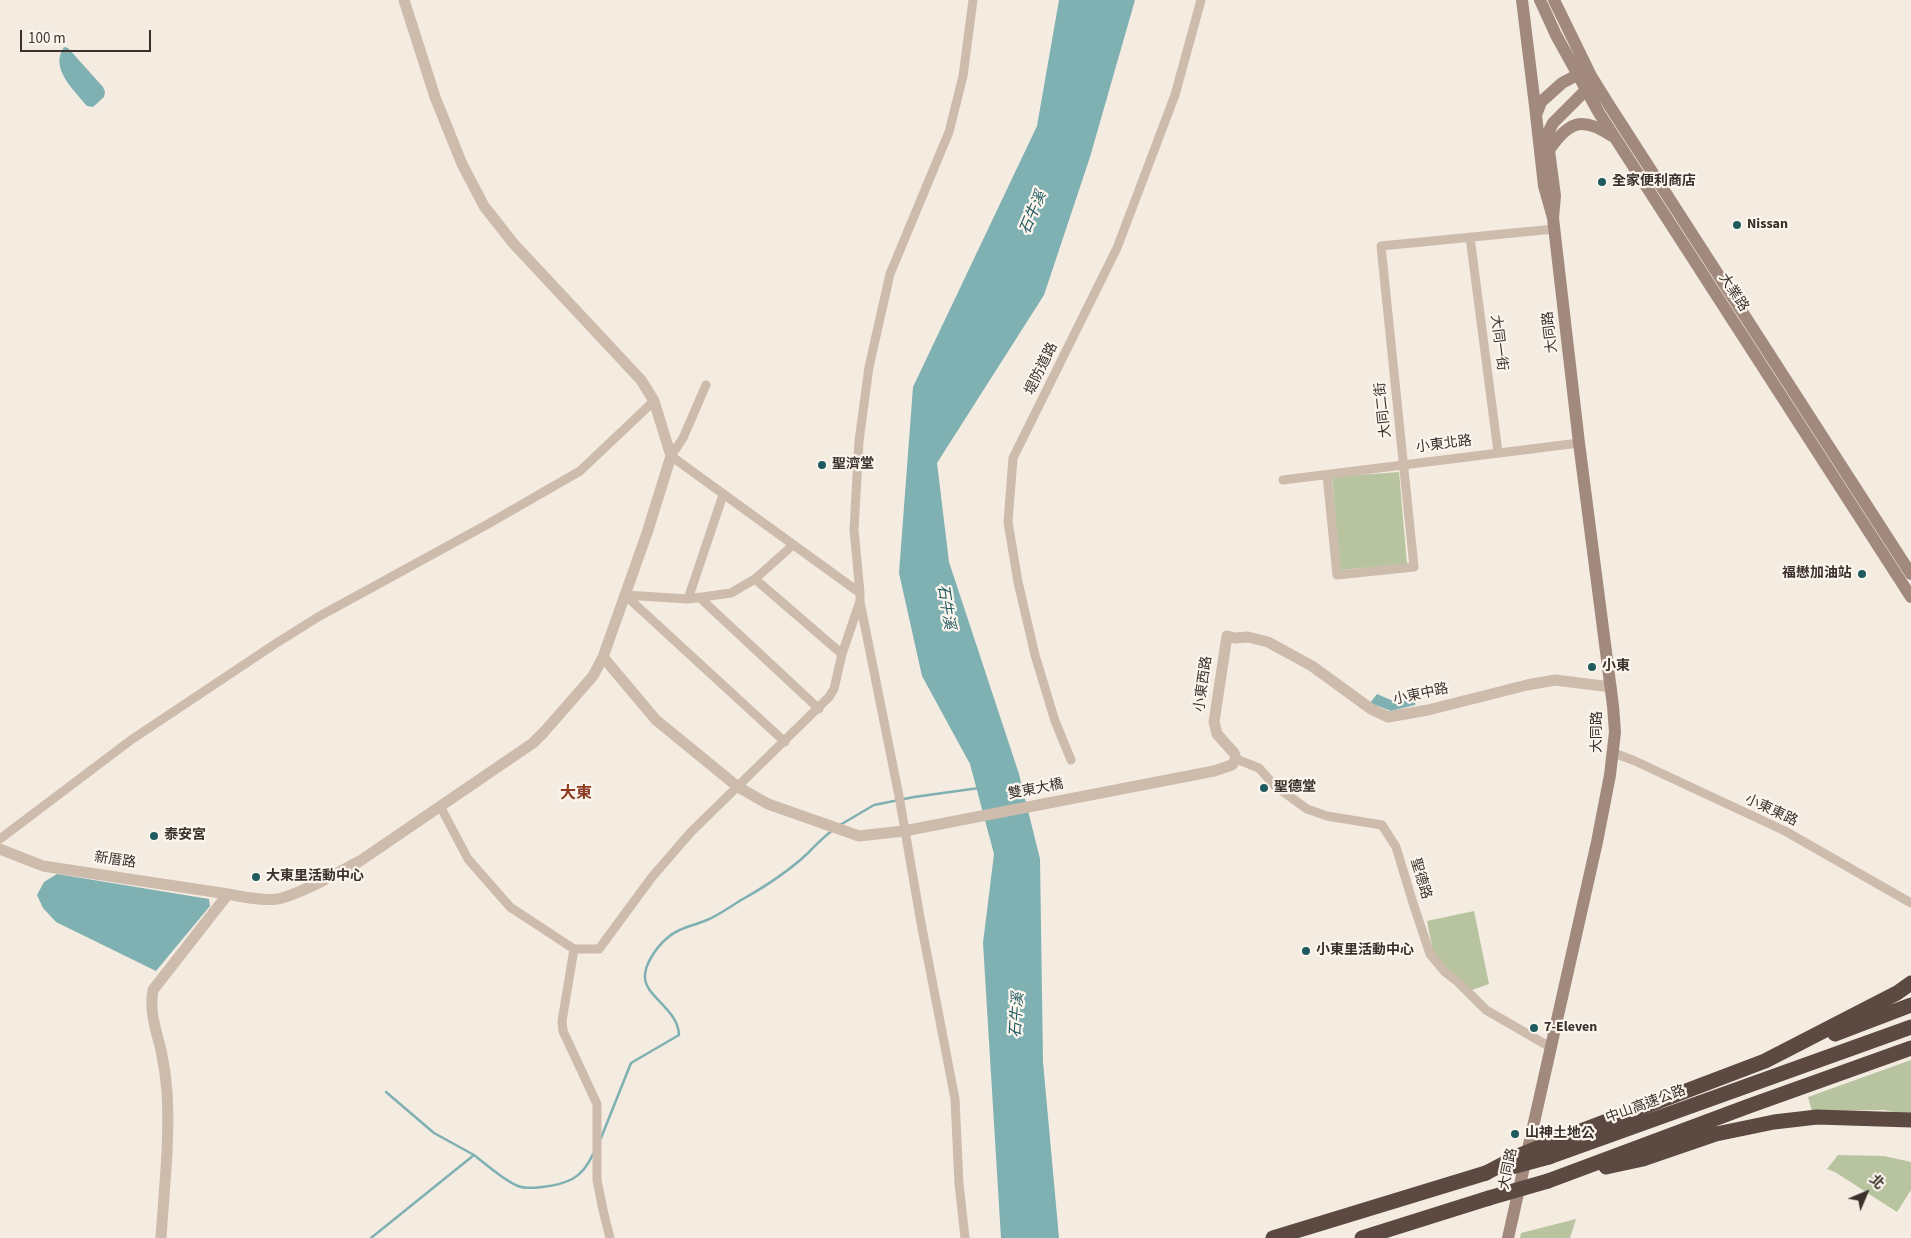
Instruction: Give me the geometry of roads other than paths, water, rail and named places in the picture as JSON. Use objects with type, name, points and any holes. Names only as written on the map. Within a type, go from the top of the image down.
[{"type":"highway","points":[[1764,1061],[1897,993],[1911,983]]},
{"type":"highway","points":[[1486,1173],[1518,1156],[1556,1140],[1911,1005]]},
{"type":"highway","name":"中山高速公路","points":[[1273,1238],[1486,1173],[1549,1157],[1911,1027]]},
{"type":"highway","points":[[1362,1238],[1548,1180],[1911,1048]]},
{"type":"highway","points":[[1548,1180],[1643,1159],[1716,1134],[1774,1122],[1817,1117],[1911,1120]]},
{"type":"main road","name":"大同路","points":[[1508,1238],[1597,842],[1614,753],[1615,732],[1554,224],[1544,186],[1522,0]]},
{"type":"main road","name":"大業路","points":[[1540,0],[1577,75],[1616,138],[1911,574]]},
{"type":"main road","name":"大業路","points":[[1554,0],[1591,76],[1911,597]]},
{"type":"main road","points":[[1536,114],[1542,102],[1552,91],[1577,75],[1591,76]]},
{"type":"main road","name":"大同路","points":[[1554,224],[1555,196],[1546,135],[1586,90],[1591,76]]},
{"type":"main road","points":[[1548,150],[1561,134],[1582,123],[1600,128],[1616,138]]},
{"type":"street","points":[[404,0],[435,97],[462,164],[484,206],[513,244],[641,380],[654,401],[671,456],[793,545],[860,597]]},
{"type":"street","points":[[965,1238],[959,1184],[955,1100],[860,597],[854,530],[859,441],[869,367],[890,274],[949,132],[963,76],[973,0]]},
{"type":"street","name":"堤防道路","points":[[1071,760],[1052,712],[1035,655],[1018,582],[1008,522],[1013,458],[1117,248],[1175,95],[1201,0]]},
{"type":"street","name":"大同二街","points":[[1327,475],[1337,574],[1414,567],[1382,246],[1470,237],[1554,224]]},
{"type":"street","name":"大同一街","points":[[1470,237],[1498,452]]},
{"type":"street","points":[[671,456],[683,438],[706,385]]},
{"type":"street","points":[[0,839],[131,740],[318,617],[573,475],[654,401]]},
{"type":"street","name":"小東北路","points":[[1283,480],[1579,443]]},
{"type":"street","name":"新厝路","points":[[0,849],[43,866],[259,898],[281,898],[360,861],[539,738],[593,676],[603,657],[647,533],[671,456]]},
{"type":"street","points":[[688,599],[723,495]]},
{"type":"street","points":[[625,595],[688,599],[731,593],[755,578],[793,545]]},
{"type":"street","points":[[755,578],[842,654]]},
{"type":"street","points":[[625,595],[785,742]]},
{"type":"street","points":[[699,597],[819,709]]},
{"type":"street","points":[[440,806],[468,859],[510,907],[574,949],[599,950],[665,862],[691,832],[819,709],[834,689],[842,654],[860,597]]},
{"type":"street","name":"小東中路","points":[[1226,636],[1235,638],[1248,637],[1268,642],[1312,666],[1372,709],[1388,717],[1433,709],[1554,680],[1611,687]]},
{"type":"street","name":"小東西路","points":[[1226,636],[1214,722],[1217,734],[1234,753],[1236,759]]},
{"type":"street","name":"雙東大橋","points":[[603,657],[656,720],[738,787],[768,804],[859,836],[904,831],[1173,779],[1225,768],[1232,765],[1236,759]]},
{"type":"street","name":"小東東路","points":[[1614,753],[1785,831],[1911,903]]},
{"type":"street","name":"聖德路","points":[[1236,759],[1259,768],[1274,785],[1307,809],[1327,816],[1382,825],[1396,847],[1430,954],[1445,972],[1458,982],[1486,1010],[1550,1047]]},
{"type":"street","points":[[161,1238],[167,1112],[161,1052],[153,1020],[151,1001],[153,990],[228,894]]},
{"type":"street","points":[[574,949],[562,1021],[563,1031],[597,1104],[597,1180],[602,1210],[610,1238]]},
{"type":"water","name":"石牛溪","points":[[1059,0],[1135,0],[1090,157],[1044,295],[937,463],[949,562],[1019,774],[1040,859],[1043,1062],[1059,1238],[1001,1238],[983,943],[994,854],[970,764],[922,676],[899,573],[913,387],[1037,126]]},
{"type":"water","points":[[64,47],[68,48],[103,87],[104,97],[93,107],[87,106],[70,86],[61,71],[60,55]]},
{"type":"water","points":[[1377,694],[1393,701],[1409,697],[1417,698],[1415,705],[1391,711],[1370,703]]},
{"type":"water","points":[[57,874],[209,899],[210,906],[156,971],[56,922],[43,908],[37,895],[44,882]]},
{"type":"waterway","points":[[840,825],[874,805],[914,797],[979,788]]},
{"type":"waterway","points":[[601,1138],[631,1063],[679,1035],[673,1018],[651,991],[645,978],[646,968],[658,947],[675,932],[716,916],[777,878],[801,860],[833,830]]},
{"type":"waterway","points":[[386,1092],[434,1133],[474,1155]]},
{"type":"waterway","points":[[371,1238],[474,1155],[512,1183],[530,1188],[559,1184],[573,1179],[584,1169],[593,1154]]},
{"type":"place","name":"全家便利商店","points":[[1602,182]]},
{"type":"place","name":"Nissan","points":[[1737,225]]},
{"type":"place","name":"聖濟堂","points":[[822,465]]},
{"type":"place","name":"福懋加油站","points":[[1862,574]]},
{"type":"place","name":"小東","points":[[1592,667]]},
{"type":"place","name":"聖德堂","points":[[1264,788]]},
{"type":"place","name":"泰安宮","points":[[154,836]]},
{"type":"place","name":"大東里活動中心","points":[[256,877]]},
{"type":"place","name":"小東里活動中心","points":[[1306,951]]},
{"type":"place","name":"7-Eleven","points":[[1534,1028]]},
{"type":"place","name":"山神土地公","points":[[1515,1134]]},
{"type":"district","name":"大東","points":[[576,794]]}]
